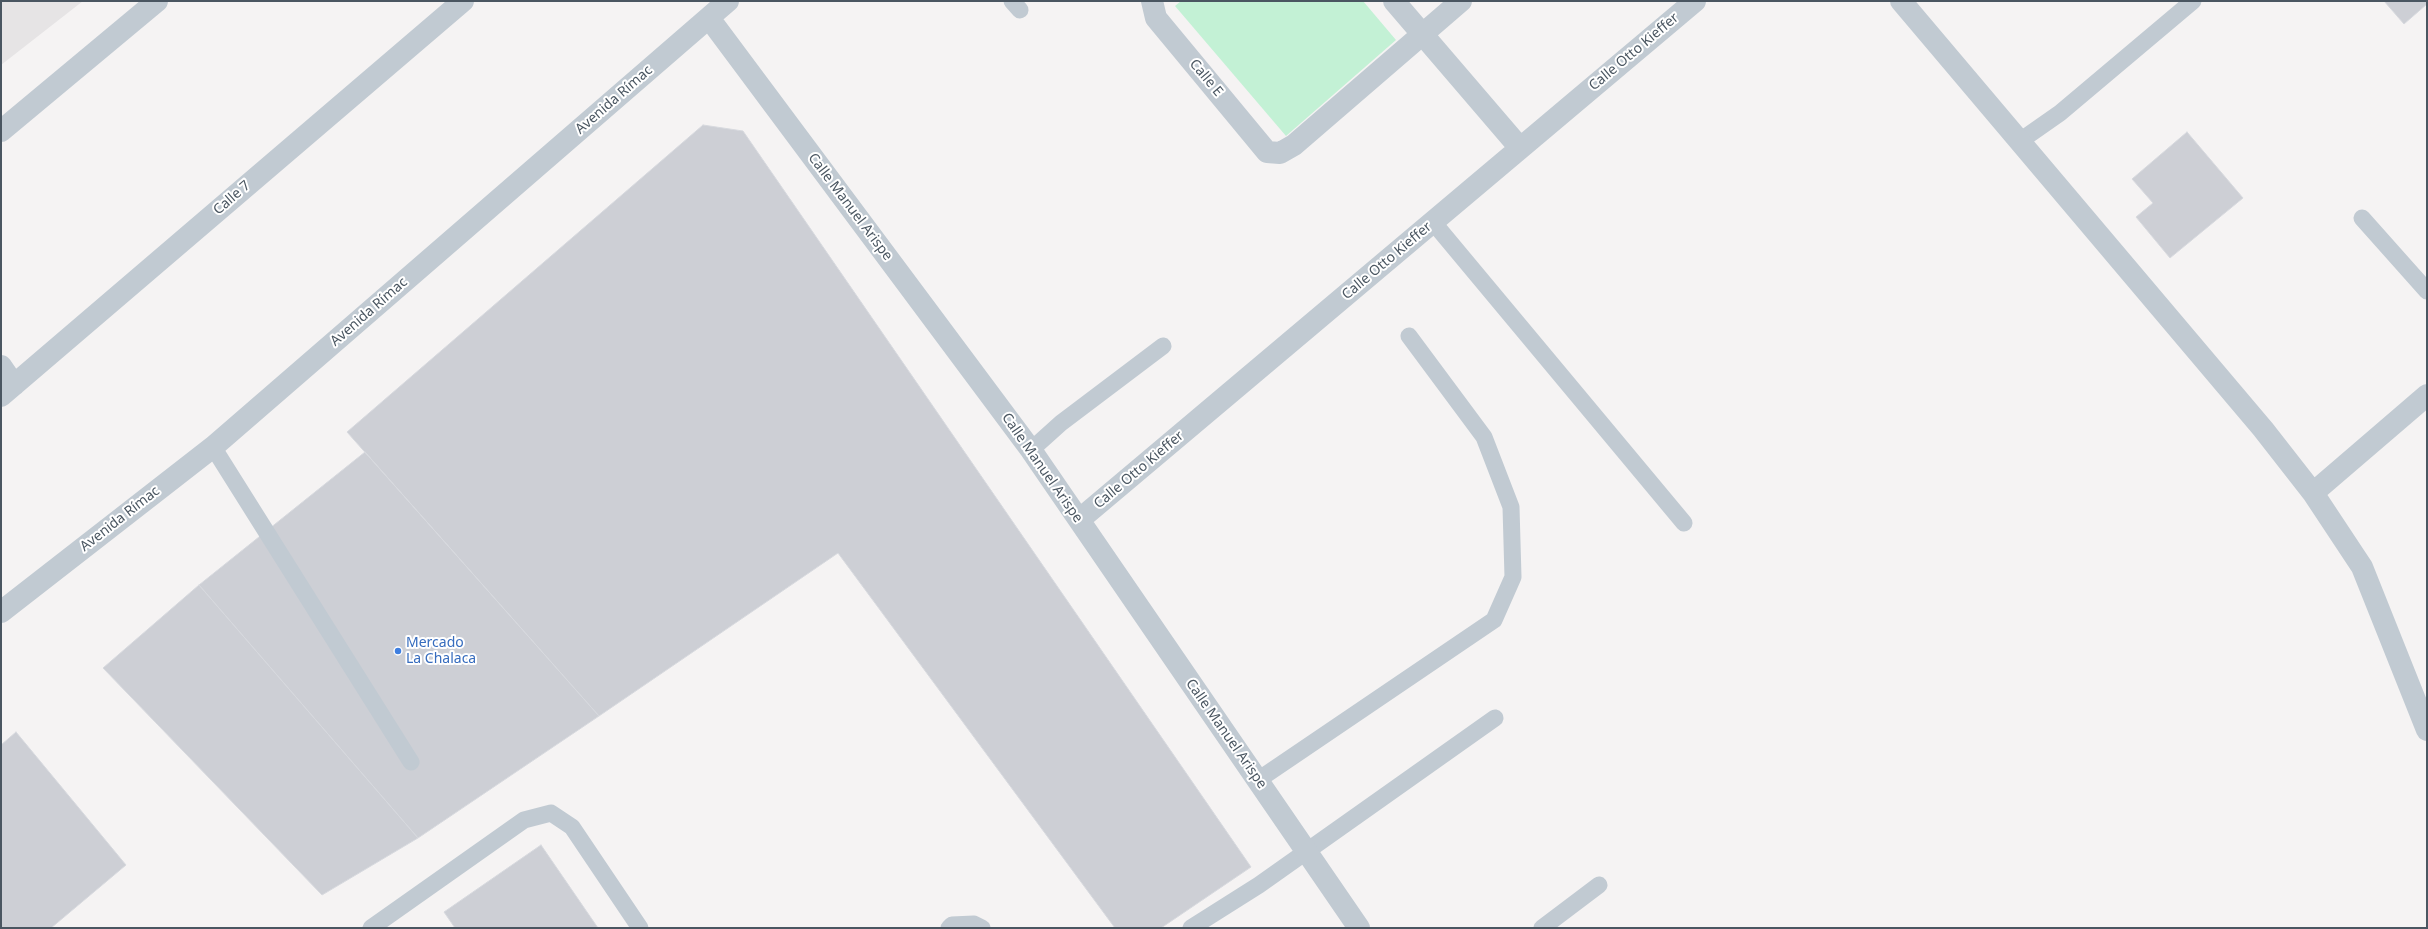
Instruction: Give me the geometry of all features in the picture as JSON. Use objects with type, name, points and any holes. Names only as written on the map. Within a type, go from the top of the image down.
[{"type":"street","points":[[1,131],[157,1]]},
{"type":"street","name":"Calle 7","points":[[8,390],[463,1]]},
{"type":"street","name":"Avenida Rímac","points":[[1,612],[213,447],[728,1]]},
{"type":"street","name":"Calle E","points":[[1152,1],[1156,18],[1267,152],[1280,153],[1294,145],[1423,34]]},
{"type":"street","points":[[1394,1],[1520,148]]},
{"type":"street","points":[[1423,34],[1462,1]]},
{"type":"street","name":"Calle Otto Kieffer","points":[[1079,520],[1695,1]]},
{"type":"street","points":[[1900,1],[2263,429],[2313,493],[2362,567],[2427,730]]},
{"type":"street","name":"Calle Manuel Arispe","points":[[709,18],[1031,450],[1359,928]]},
{"type":"street","points":[[1,366],[8,390]]},
{"type":"street","points":[[2313,493],[2427,395]]},
{"type":"lane","points":[[2020,141],[2060,113],[2193,1]]},
{"type":"lane","points":[[2362,218],[2427,291]]},
{"type":"lane","points":[[1433,222],[1684,523]]},
{"type":"lane","points":[[1258,780],[1494,620],[1513,577],[1511,507],[1484,437],[1410,336]]},
{"type":"lane","points":[[1031,450],[1061,423],[1163,346]]},
{"type":"lane","points":[[213,447],[411,762]]},
{"type":"lane","points":[[1191,928],[1259,885],[1495,718]]},
{"type":"lane","points":[[371,928],[524,820],[551,813],[572,827],[640,928]]},
{"type":"lane","points":[[1542,928],[1599,885]]},
{"type":"lane","points":[[949,928],[952,925],[974,924],[982,928]]},
{"type":"shaded area","points":[[1,1],[83,1],[1,65]]},
{"type":"green space","points":[[1181,1],[1363,1],[1396,40],[1286,136],[1175,6]]},
{"type":"building","points":[[2384,1],[2427,1],[2427,4],[2404,24]]},
{"type":"building","points":[[703,125],[743,131],[1251,867],[1161,928],[1115,928],[838,553],[599,716],[347,432]]},
{"type":"building","points":[[2187,132],[2243,198],[2170,258],[2136,217],[2153,203],[2132,179]]},
{"type":"building","name":"Mercado La Chalaca","points":[[365,452],[599,716],[418,838],[199,585]]},
{"type":"building","points":[[199,585],[418,838],[322,895],[103,668]]},
{"type":"building","points":[[16,732],[126,865],[51,928],[1,928],[1,745]]},
{"type":"building","points":[[541,845],[598,928],[455,928],[444,912]]},
{"type":"place","name":"Mercado La Chalaca","points":[[398,651]]}]
